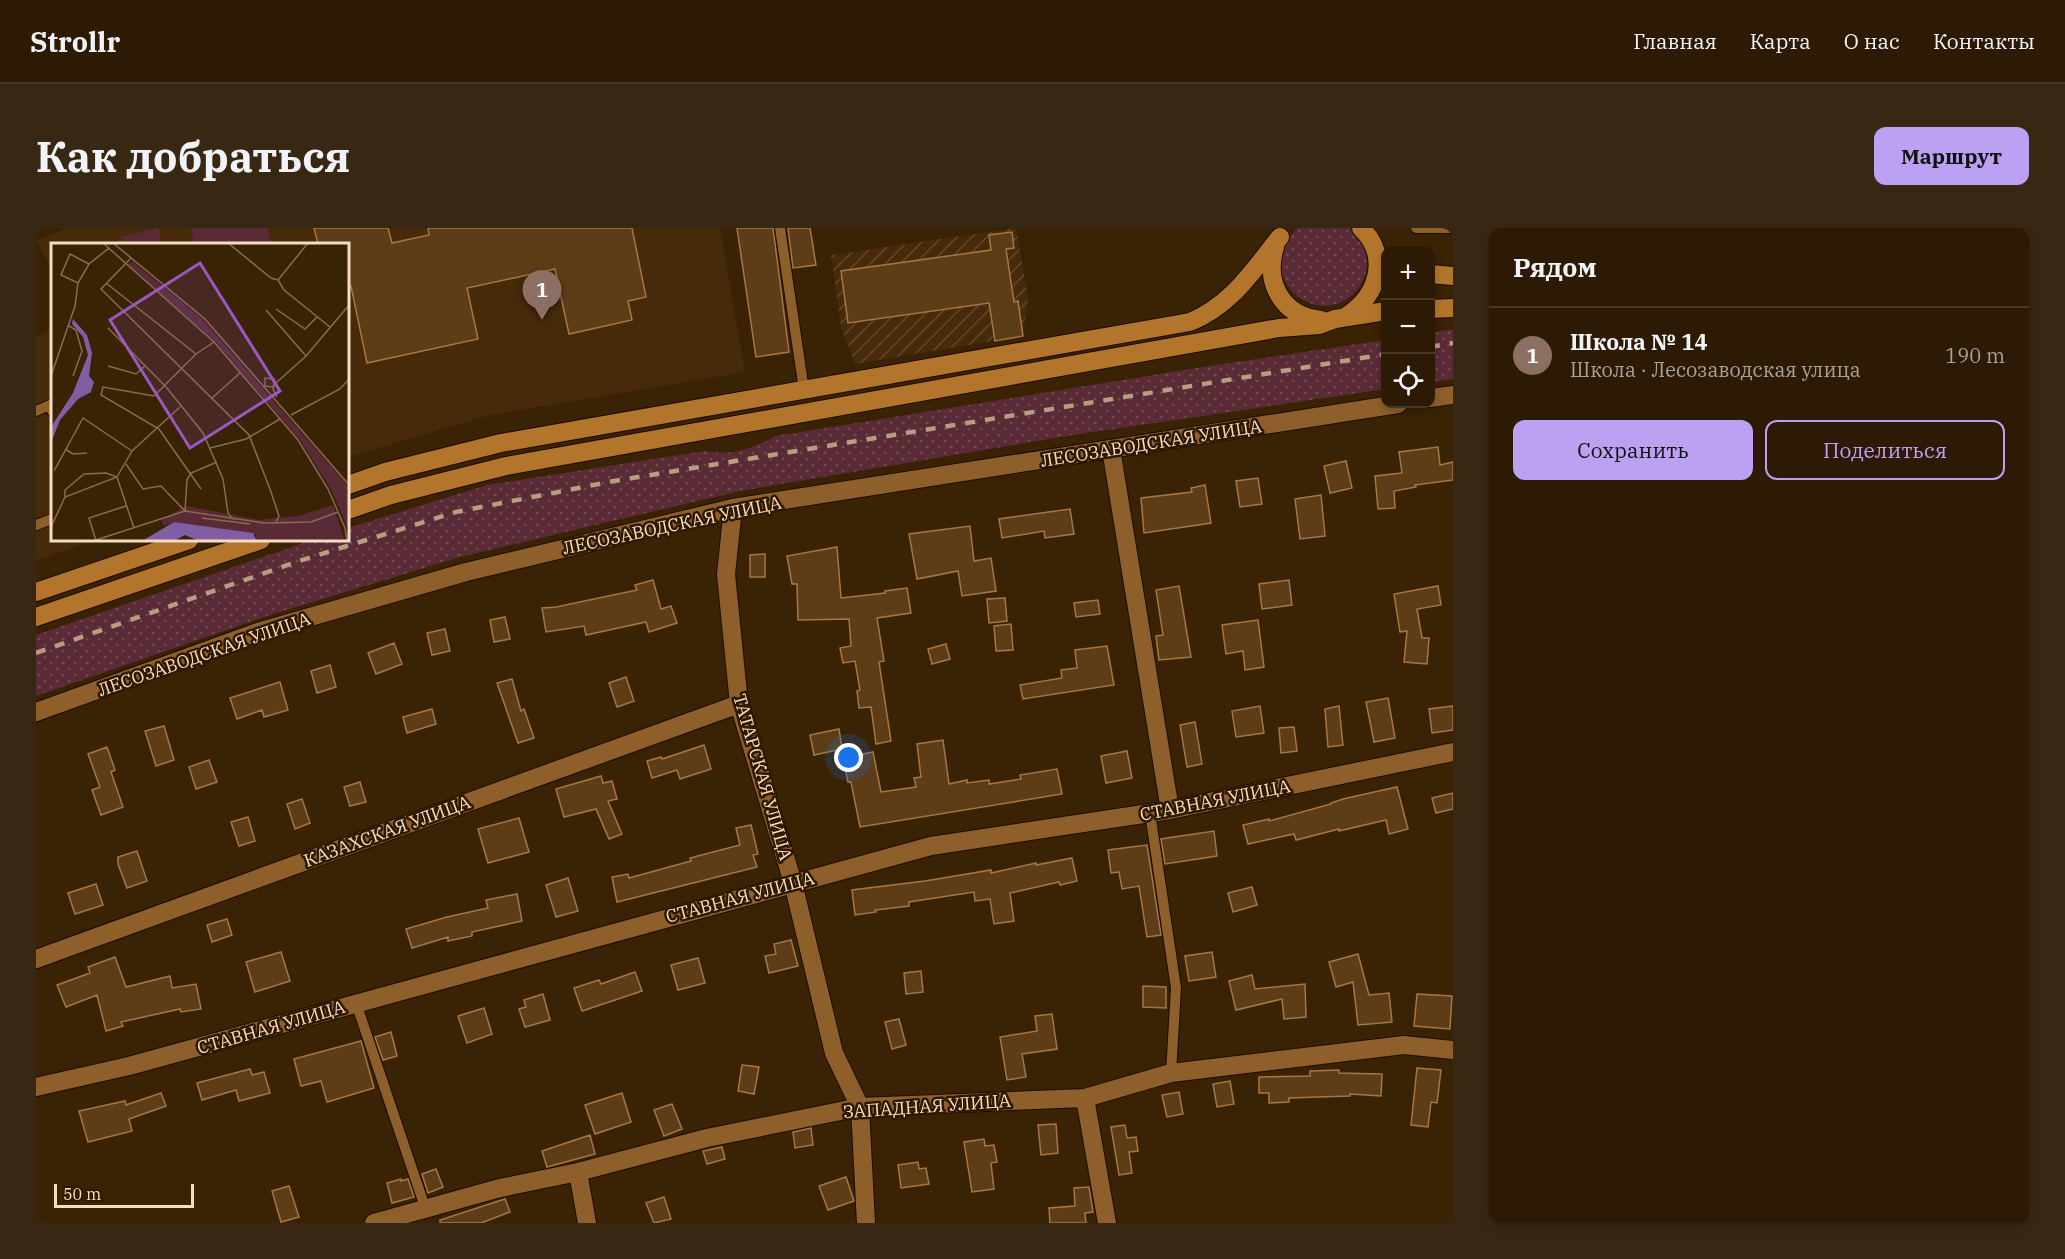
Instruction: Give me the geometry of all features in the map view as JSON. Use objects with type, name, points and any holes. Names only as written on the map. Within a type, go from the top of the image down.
[{"type":"main road","points":[[350,484],[385,472],[501,443],[1191,322],[1229,300],[1284,232]]},
{"type":"main road","points":[[1284,232],[1271,258],[1270,270],[1277,292],[1291,309],[1301,315],[1323,320],[1381,312]]},
{"type":"main road","points":[[350,509],[391,495],[506,466],[1279,328],[1319,325],[1358,309],[1373,289],[1378,264],[1366,234]]},
{"type":"main road","points":[[1366,234],[1381,249]]},
{"type":"main road","points":[[1435,274],[1453,276]]},
{"type":"main road","points":[[1435,309],[1453,308]]},
{"type":"main road","points":[[36,592],[183,542]]},
{"type":"main road","points":[[36,617],[255,542]]},
{"type":"street","points":[[1435,397],[1453,395]]},
{"type":"street","name":"ЛЕСОЗАВОДСКАЯ УЛИЦА","points":[[36,712],[258,632],[466,572],[733,508],[1381,407]]},
{"type":"street","points":[[1111,449],[1170,810]]},
{"type":"street","name":"ТАТАРСКАЯ УЛИЦА","points":[[733,508],[726,574],[739,704],[793,883],[834,1053],[860,1107]]},
{"type":"street","name":"КАЗАХСКАЯ УЛИЦА","points":[[36,959],[739,704]]},
{"type":"street","name":"СТАВНАЯ УЛИЦА","points":[[36,1087],[129,1066],[931,846],[1170,810],[1453,752]]},
{"type":"street","name":"ЗАПАДНАЯ УЛИЦА","points":[[374,1223],[500,1188],[578,1172],[707,1138],[860,1107],[1085,1098],[1171,1073],[1404,1045],[1453,1050]]},
{"type":"street","points":[[1085,1098],[1107,1223]]},
{"type":"street","points":[[860,1107],[866,1223]]},
{"type":"street","points":[[578,1172],[586,1223]]},
{"type":"lane","points":[[780,228],[804,390]]},
{"type":"lane","points":[[1416,228],[1449,228]]},
{"type":"lane","points":[[36,411],[50,405],[51,408]]},
{"type":"lane","points":[[36,525],[51,519]]},
{"type":"lane","points":[[1150,813],[1176,988],[1171,1073]]},
{"type":"lane","points":[[356,1003],[426,1210]]},
{"type":"shaded area","points":[[67,228],[720,228],[745,372],[490,415],[350,456],[350,243],[51,243],[51,266],[36,241]]},
{"type":"shaded area","points":[[158,228],[162,243],[122,243],[121,237]]},
{"type":"shaded area","points":[[191,228],[268,228],[271,243],[194,243]]},
{"type":"shaded area","points":[[1016,228],[1028,298],[1023,336],[855,364],[841,327],[831,255]]},
{"type":"shaded area","points":[[1297,228],[1350,228],[1361,240],[1367,259],[1365,275],[1357,290],[1342,302],[1326,306],[1310,303],[1296,295],[1285,282],[1281,266],[1284,247]]},
{"type":"shaded area","points":[[51,329],[51,542],[88,542],[36,561],[36,336]]},
{"type":"shaded area","points":[[1453,329],[1453,379],[1435,381],[1435,332]]},
{"type":"shaded area","points":[[1381,341],[1381,390],[1073,435],[740,491],[460,557],[267,616],[36,696],[36,635],[306,542],[350,542],[350,527],[487,485],[705,451],[734,452],[758,445],[776,436]]},
{"type":"building","points":[[314,228],[388,228],[392,243],[429,235],[428,228],[632,228],[646,297],[628,301],[632,320],[569,334],[555,269],[467,288],[478,339],[367,363],[350,286],[350,243],[318,243]]},
{"type":"building","points":[[737,228],[773,228],[789,352],[756,357]]},
{"type":"building","points":[[788,228],[810,228],[816,265],[793,268]]},
{"type":"building","points":[[1012,232],[1014,248],[1006,249],[1014,302],[1018,301],[1023,336],[995,341],[989,303],[848,323],[841,271],[991,250],[989,235]]},
{"type":"building","points":[[1438,447],[1440,465],[1453,462],[1453,480],[1415,485],[1416,487],[1394,491],[1395,508],[1378,509],[1375,476],[1402,473],[1399,452]]},
{"type":"building","points":[[1346,461],[1352,488],[1330,493],[1324,466]]},
{"type":"building","points":[[1258,478],[1262,504],[1240,507],[1236,481]]},
{"type":"building","points":[[1205,485],[1211,523],[1144,533],[1141,498],[1192,492],[1191,488]]},
{"type":"building","points":[[1321,495],[1325,536],[1300,539],[1295,499]]},
{"type":"building","points":[[1070,509],[1074,534],[1045,538],[1044,531],[1002,538],[999,519]]},
{"type":"building","points":[[970,526],[974,561],[991,558],[996,591],[962,596],[958,571],[917,579],[909,534]]},
{"type":"building","points":[[837,547],[841,598],[907,588],[911,613],[877,618],[884,661],[879,662],[891,741],[876,744],[871,707],[859,708],[857,691],[860,690],[855,661],[843,663],[840,648],[851,646],[849,619],[798,620],[797,584],[792,584],[787,556]]},
{"type":"building","points":[[765,554],[765,577],[750,577],[750,555]]},
{"type":"building","points":[[653,580],[661,609],[671,606],[677,623],[649,632],[646,622],[586,635],[584,626],[546,632],[542,608],[637,590],[635,585]]},
{"type":"building","points":[[1289,580],[1292,605],[1262,609],[1259,584]]},
{"type":"building","points":[[1179,586],[1191,657],[1159,660],[1156,636],[1163,635],[1156,590]]},
{"type":"building","points":[[1438,586],[1441,605],[1417,609],[1422,638],[1429,638],[1427,664],[1404,662],[1407,631],[1400,632],[1394,594]]},
{"type":"building","points":[[1005,598],[1007,621],[989,623],[987,599]]},
{"type":"building","points":[[1098,600],[1100,614],[1076,617],[1074,603]]},
{"type":"building","points":[[505,617],[510,639],[494,642],[490,620]]},
{"type":"building","points":[[1258,620],[1264,667],[1245,670],[1243,651],[1226,654],[1222,625]]},
{"type":"building","points":[[1011,624],[1013,650],[996,651],[994,626]]},
{"type":"building","points":[[445,629],[450,651],[432,655],[427,633]]},
{"type":"building","points":[[394,643],[402,664],[376,674],[368,653]]},
{"type":"building","points":[[946,644],[950,659],[932,664],[928,649]]},
{"type":"building","points":[[1107,646],[1114,685],[1023,699],[1020,685],[1062,678],[1061,670],[1077,668],[1075,650]]},
{"type":"building","points":[[330,665],[336,687],[317,693],[311,671]]},
{"type":"building","points":[[626,677],[634,701],[617,707],[609,683]]},
{"type":"building","points":[[512,679],[521,711],[524,709],[534,738],[518,743],[497,683]]},
{"type":"building","points":[[280,682],[288,710],[264,717],[262,710],[237,719],[230,698]]},
{"type":"building","points":[[1388,698],[1395,738],[1374,742],[1366,702]]},
{"type":"building","points":[[1260,706],[1264,733],[1236,737],[1232,711]]},
{"type":"building","points":[[1339,706],[1343,745],[1328,747],[1325,709]]},
{"type":"building","points":[[1453,706],[1453,730],[1432,733],[1429,709]]},
{"type":"building","points":[[432,709],[436,724],[407,733],[403,717]]},
{"type":"building","points":[[1195,722],[1202,764],[1187,767],[1180,725]]},
{"type":"building","points":[[164,726],[174,760],[156,766],[145,731]]},
{"type":"building","points":[[1294,727],[1297,751],[1281,753],[1279,728]]},
{"type":"building","points":[[839,729],[842,749],[814,755],[810,735]]},
{"type":"building","points":[[943,740],[949,784],[967,780],[967,783],[989,780],[989,784],[1021,779],[1020,775],[1057,769],[1062,794],[860,827],[851,782],[848,782],[843,758],[873,752],[881,792],[916,787],[914,778],[921,777],[917,744]]},
{"type":"building","points":[[704,745],[711,769],[680,779],[677,770],[652,778],[647,761],[661,757],[662,759]]},
{"type":"building","points":[[107,747],[115,770],[111,772],[123,807],[101,815],[92,790],[100,787],[88,754]]},
{"type":"building","points":[[1127,751],[1132,778],[1106,783],[1101,756]]},
{"type":"building","points":[[209,760],[217,782],[196,789],[189,767]]},
{"type":"building","points":[[601,776],[603,783],[612,781],[617,799],[608,801],[622,834],[609,839],[596,809],[564,817],[556,789]]},
{"type":"building","points":[[360,782],[366,802],[350,806],[344,787]]},
{"type":"building","points":[[1397,787],[1408,829],[1389,834],[1386,820],[1296,840],[1294,834],[1248,844],[1243,825],[1269,819],[1269,821],[1343,799]]},
{"type":"building","points":[[1453,793],[1453,809],[1436,813],[1432,798]]},
{"type":"building","points":[[302,799],[310,823],[295,829],[287,804]]},
{"type":"building","points":[[248,817],[255,841],[239,846],[231,822]]},
{"type":"building","points":[[519,818],[529,852],[488,863],[478,829]]},
{"type":"building","points":[[751,825],[758,854],[753,855],[757,867],[617,902],[612,877],[628,874],[629,878],[740,845],[736,828]]},
{"type":"building","points":[[1214,831],[1217,856],[1165,864],[1161,839]]},
{"type":"building","points":[[1147,845],[1161,935],[1147,937],[1139,886],[1122,889],[1119,872],[1111,873],[1108,850]]},
{"type":"building","points":[[137,851],[147,881],[127,888],[118,864],[118,857]]},
{"type":"building","points":[[1072,858],[1077,881],[1060,885],[1059,882],[1010,893],[1014,921],[994,924],[990,899],[975,901],[974,892],[909,902],[909,906],[855,915],[852,890],[991,870],[991,873]]},
{"type":"building","points":[[568,878],[578,911],[556,917],[546,885]]},
{"type":"building","points":[[96,884],[103,905],[75,914],[68,893]]},
{"type":"building","points":[[1252,887],[1257,905],[1233,912],[1228,893]]},
{"type":"building","points":[[517,894],[522,921],[472,932],[472,936],[448,941],[448,937],[412,948],[406,929],[488,908],[486,900]]},
{"type":"building","points":[[227,919],[232,935],[212,942],[207,925]]},
{"type":"building","points":[[791,940],[798,966],[769,973],[765,956],[776,954],[774,944]]},
{"type":"building","points":[[281,952],[290,981],[255,992],[246,962]]},
{"type":"building","points":[[1212,952],[1216,977],[1189,981],[1185,956]]},
{"type":"building","points":[[1358,954],[1369,995],[1389,993],[1392,1022],[1358,1025],[1353,982],[1336,987],[1329,962]]},
{"type":"building","points":[[115,957],[126,987],[170,976],[172,988],[196,984],[201,1009],[181,1012],[180,1009],[121,1022],[123,1026],[106,1031],[97,995],[66,1007],[57,985],[90,973],[88,967]]},
{"type":"building","points":[[698,958],[705,983],[678,990],[671,965]]},
{"type":"building","points":[[921,971],[923,992],[906,994],[904,973]]},
{"type":"building","points":[[635,972],[642,991],[582,1011],[574,988],[599,980],[601,984]]},
{"type":"building","points":[[1252,975],[1255,989],[1305,984],[1306,1017],[1284,1019],[1282,999],[1236,1010],[1229,981]]},
{"type":"building","points":[[1143,986],[1166,987],[1166,1008],[1143,1007]]},
{"type":"building","points":[[543,994],[550,1020],[525,1027],[519,1009],[526,1007],[524,1000]]},
{"type":"building","points":[[1417,994],[1452,996],[1450,1029],[1414,1026]]},
{"type":"building","points":[[484,1008],[492,1034],[467,1043],[458,1016]]},
{"type":"building","points":[[1052,1014],[1057,1049],[1022,1054],[1026,1077],[1007,1080],[1000,1037],[1037,1031],[1035,1016]]},
{"type":"building","points":[[899,1019],[906,1045],[892,1049],[885,1022]]},
{"type":"building","points":[[391,1032],[397,1056],[383,1060],[375,1037]]},
{"type":"building","points":[[361,1041],[374,1088],[327,1102],[321,1081],[301,1086],[294,1059]]},
{"type":"building","points":[[742,1065],[759,1067],[754,1094],[738,1091]]},
{"type":"building","points":[[1417,1068],[1441,1070],[1437,1103],[1431,1102],[1428,1127],[1411,1125]]},
{"type":"building","points":[[250,1069],[252,1075],[264,1072],[270,1093],[239,1101],[236,1090],[202,1100],[197,1083]]},
{"type":"building","points":[[1339,1070],[1339,1073],[1382,1074],[1381,1096],[1350,1094],[1350,1096],[1289,1098],[1289,1102],[1269,1103],[1269,1093],[1259,1093],[1259,1077],[1310,1076],[1310,1071]]},
{"type":"building","points":[[1230,1081],[1234,1104],[1217,1107],[1213,1084]]},
{"type":"building","points":[[1179,1092],[1183,1114],[1167,1117],[1162,1095]]},
{"type":"building","points":[[161,1093],[166,1106],[129,1119],[132,1131],[88,1142],[79,1111],[125,1101],[126,1105]]},
{"type":"building","points":[[622,1093],[631,1122],[595,1134],[585,1105]]},
{"type":"building","points":[[672,1104],[682,1129],[664,1136],[654,1110]]},
{"type":"building","points":[[1056,1124],[1058,1153],[1041,1155],[1038,1125]]},
{"type":"building","points":[[1125,1125],[1127,1138],[1136,1137],[1138,1151],[1129,1152],[1132,1173],[1119,1175],[1111,1127]]},
{"type":"building","points":[[811,1128],[813,1145],[795,1148],[793,1132]]},
{"type":"building","points":[[590,1135],[595,1154],[547,1167],[542,1151]]},
{"type":"building","points":[[984,1139],[985,1146],[994,1145],[997,1162],[991,1163],[994,1189],[972,1192],[964,1142]]},
{"type":"building","points":[[722,1147],[725,1159],[707,1164],[703,1151]]},
{"type":"building","points":[[918,1162],[919,1169],[926,1168],[929,1184],[901,1188],[898,1165]]},
{"type":"building","points":[[436,1169],[443,1187],[428,1193],[422,1174]]},
{"type":"building","points":[[846,1177],[854,1201],[828,1210],[819,1186]]},
{"type":"building","points":[[401,1179],[401,1181],[408,1179],[414,1197],[392,1203],[387,1183]]},
{"type":"building","points":[[289,1186],[299,1217],[281,1222],[272,1191]]},
{"type":"building","points":[[1089,1187],[1093,1212],[1085,1213],[1086,1223],[1050,1223],[1049,1208],[1075,1206],[1074,1188]]},
{"type":"building","points":[[664,1197],[671,1219],[654,1223],[646,1203]]},
{"type":"building","points":[[505,1199],[510,1212],[481,1223],[440,1223],[440,1220]]},
{"type":"railway","points":[[1435,346],[1453,343]]},
{"type":"railway","points":[[36,653],[299,561],[456,512],[614,481],[1381,355]]},
{"type":"place","name":"Школа № 14","points":[[542,320]]}]
